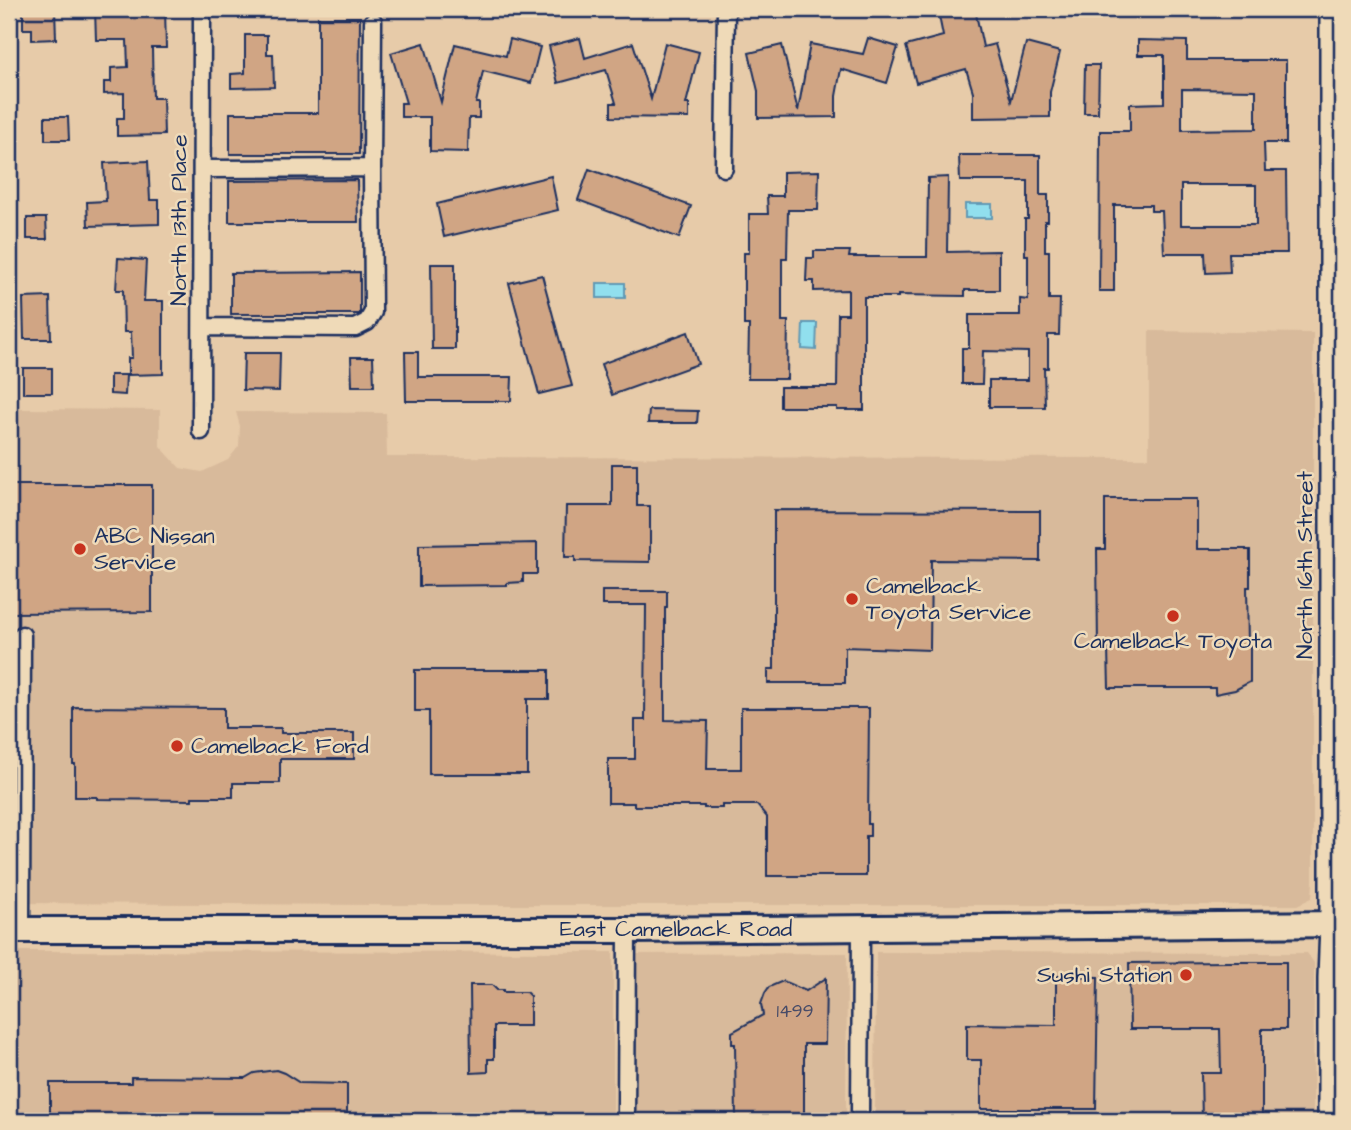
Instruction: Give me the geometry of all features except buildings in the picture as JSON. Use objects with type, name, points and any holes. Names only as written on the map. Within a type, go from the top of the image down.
[{"type":"main road","name":"North 16th Street","points":[[1329,1121],[1329,978],[1337,924],[1337,457],[1331,9]]},
{"type":"main road","name":"East Camelback Road","points":[[15,930],[627,930],[1337,924]]},
{"type":"street","name":"North 13th Place","points":[[201,431],[202,9]]},
{"type":"street","points":[[724,168],[726,9]]},
{"type":"street","points":[[202,327],[355,328],[367,322],[373,312],[373,21]]},
{"type":"street","points":[[202,169],[372,168]]},
{"type":"street","points":[[15,930],[22,635]]},
{"type":"street","points":[[860,1121],[861,928]]},
{"type":"street","points":[[625,1121],[627,930]]},
{"type":"shaded area","points":[[1149,331],[1313,333],[1312,898],[1297,905],[9,903],[9,419],[19,419],[20,409],[160,410],[160,446],[180,468],[202,472],[228,460],[239,446],[240,426],[236,412],[386,413],[387,457],[1149,458]]},
{"type":"shaded area","points":[[9,951],[613,952],[613,1121],[9,1121]]},
{"type":"shaded area","points":[[876,952],[1307,953],[1314,963],[1313,1121],[875,1121]]},
{"type":"shaded area","points":[[847,953],[846,1121],[635,1121],[637,954]]},
{"type":"water","points":[[965,204],[992,204],[992,218],[965,218]]},
{"type":"water","points":[[597,283],[625,283],[625,298],[597,298]]},
{"type":"water","points":[[803,323],[817,323],[816,350],[802,349]]},
{"type":"place","name":"ABC Nissan Service","points":[[80,549]]},
{"type":"place","name":"Camelback Toyota Service","points":[[852,599]]},
{"type":"place","name":"Camelback Toyota","points":[[1173,616]]},
{"type":"place","name":"Camelback Ford","points":[[177,746]]},
{"type":"place","name":"Sushi Station","points":[[1186,975]]}]
